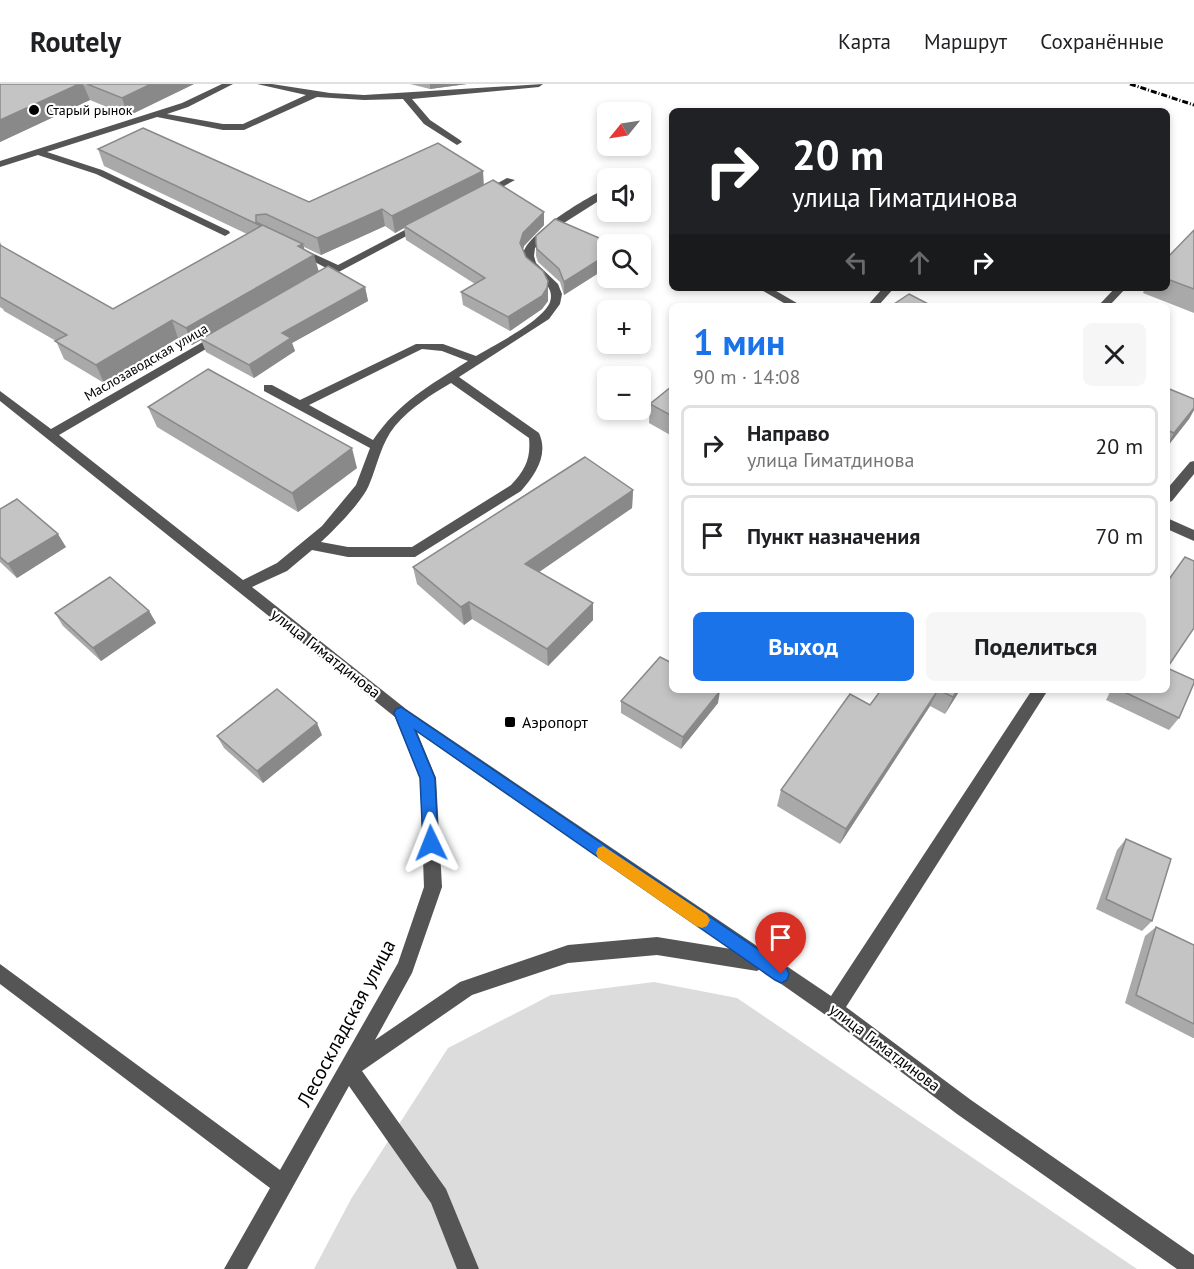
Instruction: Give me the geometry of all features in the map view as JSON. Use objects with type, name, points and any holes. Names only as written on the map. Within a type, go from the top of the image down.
[{"type":"street","points":[[0,165],[193,103],[229,84]]},
{"type":"street","points":[[261,84],[330,96],[406,97],[463,88],[539,84]]},
{"type":"street","points":[[330,96],[346,84]]},
{"type":"street","points":[[154,114],[235,128],[254,123],[314,94]]},
{"type":"street","points":[[406,97],[427,122],[458,141]]},
{"type":"street","points":[[38,152],[99,172],[225,233]]},
{"type":"street","points":[[469,201],[510,180]]},
{"type":"street","points":[[242,586],[282,567],[327,528],[362,487],[377,447],[391,423],[412,402],[545,317],[556,301],[556,291],[549,279],[532,266],[528,256],[530,247],[540,236],[597,198]]},
{"type":"street","points":[[310,284],[438,216]]},
{"type":"street","points":[[287,245],[337,269]]},
{"type":"street","points":[[769,291],[791,303]]},
{"type":"street","points":[[875,303],[886,291]]},
{"type":"street","points":[[1106,303],[1118,291]]},
{"type":"street","name":"Маслозаводская улица","points":[[50,435],[232,330]]},
{"type":"street","points":[[300,405],[420,346],[450,347],[477,361]]},
{"type":"street","points":[[308,544],[348,552],[415,552],[516,488],[530,474],[537,457],[535,436],[452,378]]},
{"type":"street","points":[[268,388],[377,447]]},
{"type":"street","name":"улица Гиматдинова","points":[[0,395],[401,713],[763,963],[834,1009],[974,1114],[1194,1268]]},
{"type":"street","points":[[1170,494],[1194,465]]},
{"type":"street","points":[[1170,524],[1194,536]]},
{"type":"street","points":[[834,1009],[1038,693]]},
{"type":"street","name":"Лесоскладская улица","points":[[235,1269],[406,967],[433,887],[428,778],[401,713]]},
{"type":"street","points":[[468,1269],[439,1196],[349,1069],[467,988],[568,954],[657,946],[763,963]]},
{"type":"street","points":[[0,973],[283,1185]]},
{"type":"shaded area","points":[[654,982],[737,998],[1137,1269],[314,1269],[351,1199],[448,1048],[551,995]]},
{"type":"building","points":[[0,84],[79,84],[0,120]]},
{"type":"building","points":[[87,84],[151,84],[122,98]]},
{"type":"building","points":[[143,128],[309,202],[438,143],[483,171],[392,216],[382,209],[317,238],[266,214],[256,215],[256,222],[303,244],[298,246],[314,255],[186,328],[172,320],[96,365],[55,341],[67,335],[0,297],[0,245],[113,309],[261,226],[98,149]]},
{"type":"building","points":[[493,180],[544,212],[523,233],[520,243],[526,257],[543,271],[548,281],[547,288],[542,296],[508,317],[461,292],[485,278],[404,226]]},
{"type":"building","points":[[555,219],[597,237],[597,261],[564,282],[559,269],[537,249],[536,236]]},
{"type":"building","points":[[1194,230],[1194,289],[1170,280],[1170,255]]},
{"type":"building","points":[[328,266],[365,287],[282,333],[291,338],[249,365],[201,339]]},
{"type":"building","points":[[909,294],[926,303],[896,303]]},
{"type":"building","points":[[208,369],[352,448],[292,493],[148,407]]},
{"type":"building","points":[[669,388],[669,414],[651,403]]},
{"type":"building","points":[[1170,389],[1194,399],[1194,408],[1174,433],[1170,431]]},
{"type":"building","points":[[585,457],[633,490],[525,564],[593,603],[547,649],[469,602],[461,607],[413,567]]},
{"type":"building","points":[[17,499],[58,534],[8,564],[0,557],[0,509]]},
{"type":"building","points":[[1185,557],[1194,561],[1194,628],[1170,664],[1170,578]]},
{"type":"building","points":[[110,577],[149,611],[93,648],[55,613]]},
{"type":"building","points":[[660,657],[669,662],[669,693],[718,693],[683,737],[621,701]]},
{"type":"building","points":[[1170,669],[1194,680],[1179,718],[1126,693],[1170,693]]},
{"type":"building","points":[[277,689],[317,723],[257,771],[217,736]]},
{"type":"building","points":[[879,693],[936,693],[846,829],[781,790],[850,694],[870,705]]},
{"type":"building","points":[[1126,839],[1171,859],[1152,921],[1106,899]]},
{"type":"building","points":[[1156,927],[1194,945],[1194,1024],[1136,995]]},
{"type":"railway","points":[[1130,84],[1194,105]]},
{"type":"slow traffic","points":[[603,853],[702,920]]},
{"type":"place","name":"Старый рынок","points":[[34,110]]},
{"type":"place","name":"Аэропорт","points":[[510,722]]},
{"type":"route","points":[[431,843],[428,778],[401,713],[781,974]]}]
